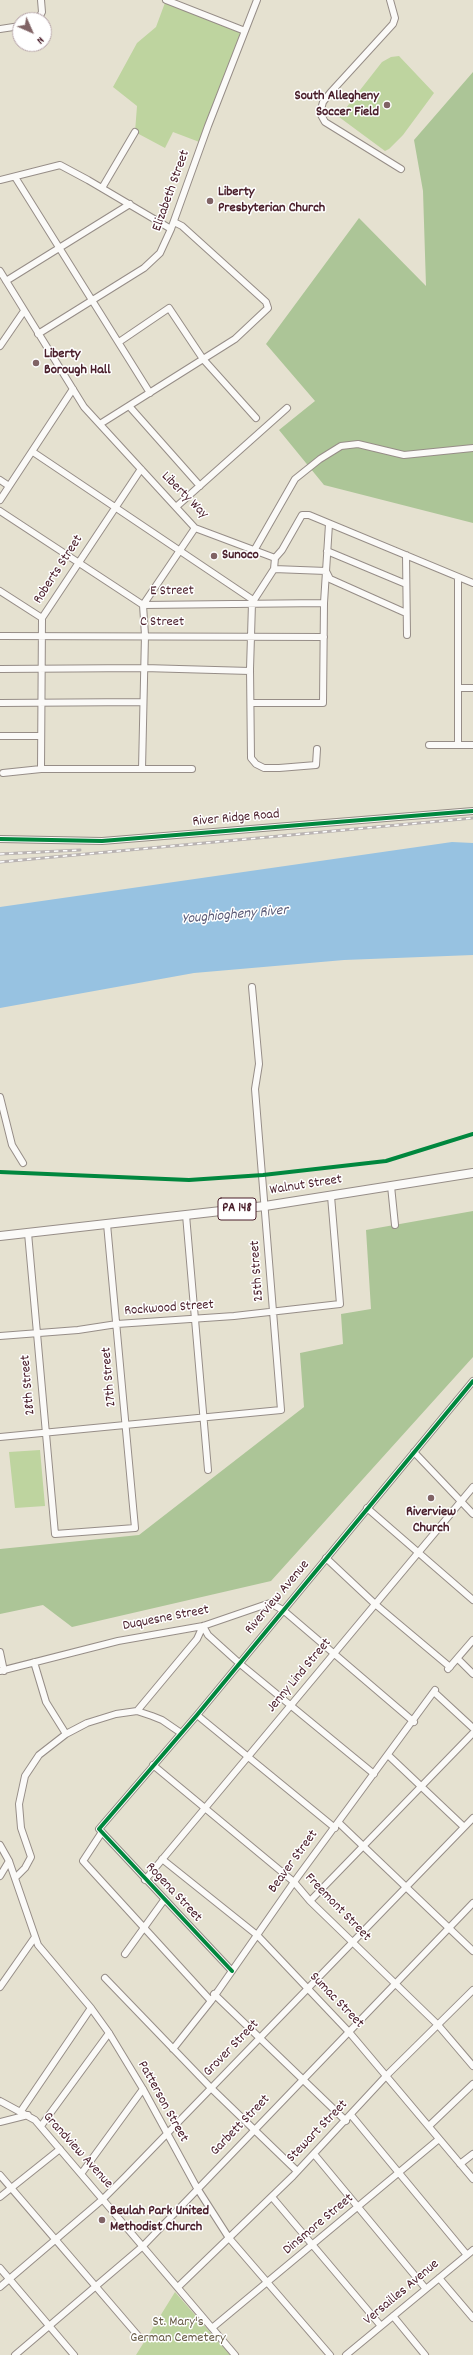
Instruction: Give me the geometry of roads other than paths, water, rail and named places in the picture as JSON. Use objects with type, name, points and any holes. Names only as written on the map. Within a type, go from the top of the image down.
[{"type":"main road","name":"Walnut Street","points":[[0,1236],[265,1206],[473,1173]]},
{"type":"street","points":[[41,0],[42,12]]},
{"type":"street","points":[[166,0],[245,30]]},
{"type":"street","name":"Elizabeth Street","points":[[38,334],[93,301],[154,259],[160,253],[174,222],[257,0]]},
{"type":"street","points":[[390,0],[395,18],[393,24],[330,93],[323,102],[320,113],[325,122],[401,169]]},
{"type":"street","points":[[0,29],[12,27]]},
{"type":"street","points":[[102,188],[134,132]]},
{"type":"street","points":[[0,180],[60,165],[171,229]]},
{"type":"street","points":[[15,177],[150,393]]},
{"type":"street","points":[[6,281],[130,204]]},
{"type":"street","points":[[100,424],[235,339],[268,308],[266,302],[182,226],[174,222]]},
{"type":"street","name":"Liberty Way","points":[[0,272],[84,407],[195,528],[256,549],[275,558]]},
{"type":"street","points":[[119,342],[170,308],[203,359],[256,418]]},
{"type":"street","points":[[0,346],[24,310]]},
{"type":"street","points":[[0,500],[73,389]]},
{"type":"street","points":[[129,406],[200,486]]},
{"type":"street","points":[[176,507],[287,408]]},
{"type":"street","points":[[256,549],[295,479],[320,459],[341,446],[358,444],[404,455],[473,448]]},
{"type":"street","points":[[33,452],[252,601]]},
{"type":"street","name":"Roberts Street","points":[[41,769],[40,703],[42,618],[141,469]]},
{"type":"street","points":[[0,480],[9,486]]},
{"type":"street","name":"E Street","points":[[0,511],[143,605],[252,601],[324,604]]},
{"type":"street","points":[[317,749],[316,764],[264,768],[256,764],[251,758],[250,671],[252,601],[274,569],[275,558],[282,550],[302,515],[309,515],[473,583]]},
{"type":"street","points":[[250,703],[322,703],[324,604],[329,524]]},
{"type":"street","points":[[142,769],[145,635],[143,605],[195,528]]},
{"type":"street","points":[[327,551],[406,584]]},
{"type":"street","points":[[406,555],[407,635]]},
{"type":"street","points":[[274,569],[326,571]]},
{"type":"street","points":[[326,571],[330,579],[406,613]]},
{"type":"street","points":[[458,578],[458,745]]},
{"type":"street","points":[[0,591],[42,618]]},
{"type":"street","name":"C Street","points":[[0,636],[145,635],[324,637]]},
{"type":"street","points":[[0,669],[144,668],[250,671]]},
{"type":"street","points":[[459,688],[473,688]]},
{"type":"street","points":[[0,703],[143,702]]},
{"type":"street","points":[[0,736],[40,736]]},
{"type":"street","points":[[429,745],[473,745]]},
{"type":"street","points":[[3,773],[41,769],[192,769]]},
{"type":"street","name":"River Ridge Road","points":[[0,839],[102,841],[473,811]]},
{"type":"street","name":"25th Street","points":[[204,1419],[282,1410],[255,1089],[259,1064],[252,987]]},
{"type":"street","points":[[0,1097],[12,1145],[23,1163]]},
{"type":"street","points":[[391,1186],[395,1225]]},
{"type":"street","name":"Rockwood Street","points":[[0,1336],[117,1324],[196,1320],[340,1304],[331,1196]]},
{"type":"street","points":[[186,1215],[208,1470]]},
{"type":"street","name":"27th Street","points":[[55,1534],[135,1528],[107,1224]]},
{"type":"street","name":"28th Street","points":[[28,1233],[55,1534]]},
{"type":"street","name":"Riverview Avenue","points":[[143,1928],[83,1861],[101,1830],[153,1765],[197,1715],[239,1662],[473,1381]]},
{"type":"street","points":[[0,1437],[204,1419]]},
{"type":"street","points":[[414,1452],[473,1514]]},
{"type":"street","name":"Jenny Lind Street","points":[[145,1880],[335,1654],[473,1486]]},
{"type":"street","points":[[367,1508],[417,1554],[473,1600]]},
{"type":"street","points":[[326,1558],[375,1604],[449,1668],[473,1640]]},
{"type":"street","name":"Duquesne Street","points":[[2,1671],[118,1641],[203,1626],[264,1604],[275,1604],[414,1722]]},
{"type":"street","points":[[203,1626],[208,1635],[239,1662],[374,1774]]},
{"type":"street","points":[[137,1711],[197,1639],[203,1626]]},
{"type":"street","points":[[0,1652],[2,1671]]},
{"type":"street","points":[[458,1659],[473,1674]]},
{"type":"street","points":[[34,1662],[46,1702],[66,1734]]},
{"type":"street","name":"Beaver Street","points":[[173,2049],[211,2001],[214,1994],[232,1971],[294,1882],[414,1722],[434,1691],[473,1728]]},
{"type":"street","points":[[15,1878],[25,1868],[30,1857],[18,1812],[20,1791],[25,1776],[39,1755],[66,1734],[98,1719],[116,1714],[137,1711],[162,1720],[181,1733]]},
{"type":"street","points":[[197,1715],[274,1778],[363,1846],[473,1951]]},
{"type":"street","points":[[310,1901],[473,1733]]},
{"type":"street","points":[[388,1755],[464,1827]]},
{"type":"street","name":"Freemont Street","points":[[153,1765],[294,1882],[310,1901],[438,2025],[473,2066]]},
{"type":"street","name":"Grover Street","points":[[0,2287],[103,2198],[473,1818]]},
{"type":"street","name":"Rogena Street","points":[[101,1830],[145,1880],[232,1971]]},
{"type":"street","name":"Patterson Street","points":[[0,1845],[9,1862],[35,1937],[44,1953],[91,2008],[109,2033],[144,2089],[166,2135],[197,2188],[229,2238],[269,2282],[330,2355]]},
{"type":"street","name":"Sumac Street","points":[[162,1859],[257,1935],[349,2032],[387,2075],[439,2140],[473,2179]]},
{"type":"street","points":[[0,1876],[9,1862]]},
{"type":"street","points":[[125,1954],[164,1900]]},
{"type":"street","name":"Garbett Street","points":[[15,2355],[143,2246],[197,2188],[473,1903]]},
{"type":"street","points":[[143,1928],[211,2001]]},
{"type":"street","points":[[0,1987],[35,1937]]},
{"type":"street","points":[[105,1978],[211,2088],[297,2171]]},
{"type":"street","name":"Stewart Street","points":[[178,2288],[272,2197],[346,2121],[387,2075],[473,1990]]},
{"type":"street","points":[[214,1994],[346,2121]]},
{"type":"street","points":[[21,2111],[91,2008]]},
{"type":"street","points":[[40,2126],[109,2033]]},
{"type":"street","points":[[429,2126],[473,2084]]},
{"type":"street","points":[[81,2174],[144,2089]]},
{"type":"street","name":"Grandview Avenue","points":[[0,2101],[28,2115],[40,2126],[103,2198],[235,2355]]},
{"type":"street","points":[[0,2122],[28,2115]]},
{"type":"street","points":[[351,2115],[467,2255]]},
{"type":"street","name":"Dinsmore Street","points":[[212,2328],[439,2140]]},
{"type":"street","points":[[0,2197],[60,2149]]},
{"type":"street","points":[[314,2154],[426,2289]]},
{"type":"street","points":[[460,2164],[473,2154]]},
{"type":"street","points":[[0,2175],[140,2338]]},
{"type":"street","points":[[272,2197],[381,2326]]},
{"type":"street","name":"Versailles Avenue","points":[[346,2355],[473,2250]]},
{"type":"street","points":[[0,2268],[74,2355]]},
{"type":"street","points":[[439,2278],[473,2318]]},
{"type":"street","points":[[393,2316],[425,2355]]},
{"type":"water","name":"Youghiogheny River","points":[[452,842],[473,843],[473,955],[344,960],[194,973],[0,1008],[0,907]]},
{"type":"railway","points":[[0,862],[473,818]]},
{"type":"railway","points":[[0,854],[80,850]]},
{"type":"place","name":"South Allegheny Soccer Field","points":[[387,105]]},
{"type":"place","name":"Liberty Presbyterian Church","points":[[210,201]]},
{"type":"place","name":"Liberty Borough Hall","points":[[36,363]]},
{"type":"place","name":"Sunoco","points":[[214,556]]},
{"type":"place","name":"Riverview Church","points":[[431,1498]]},
{"type":"place","name":"Beulah Park United Methodist Church","points":[[102,2220]]},
{"type":"park label","name":"St. Mary's German Cemetery","points":[[178,2332]]}]
